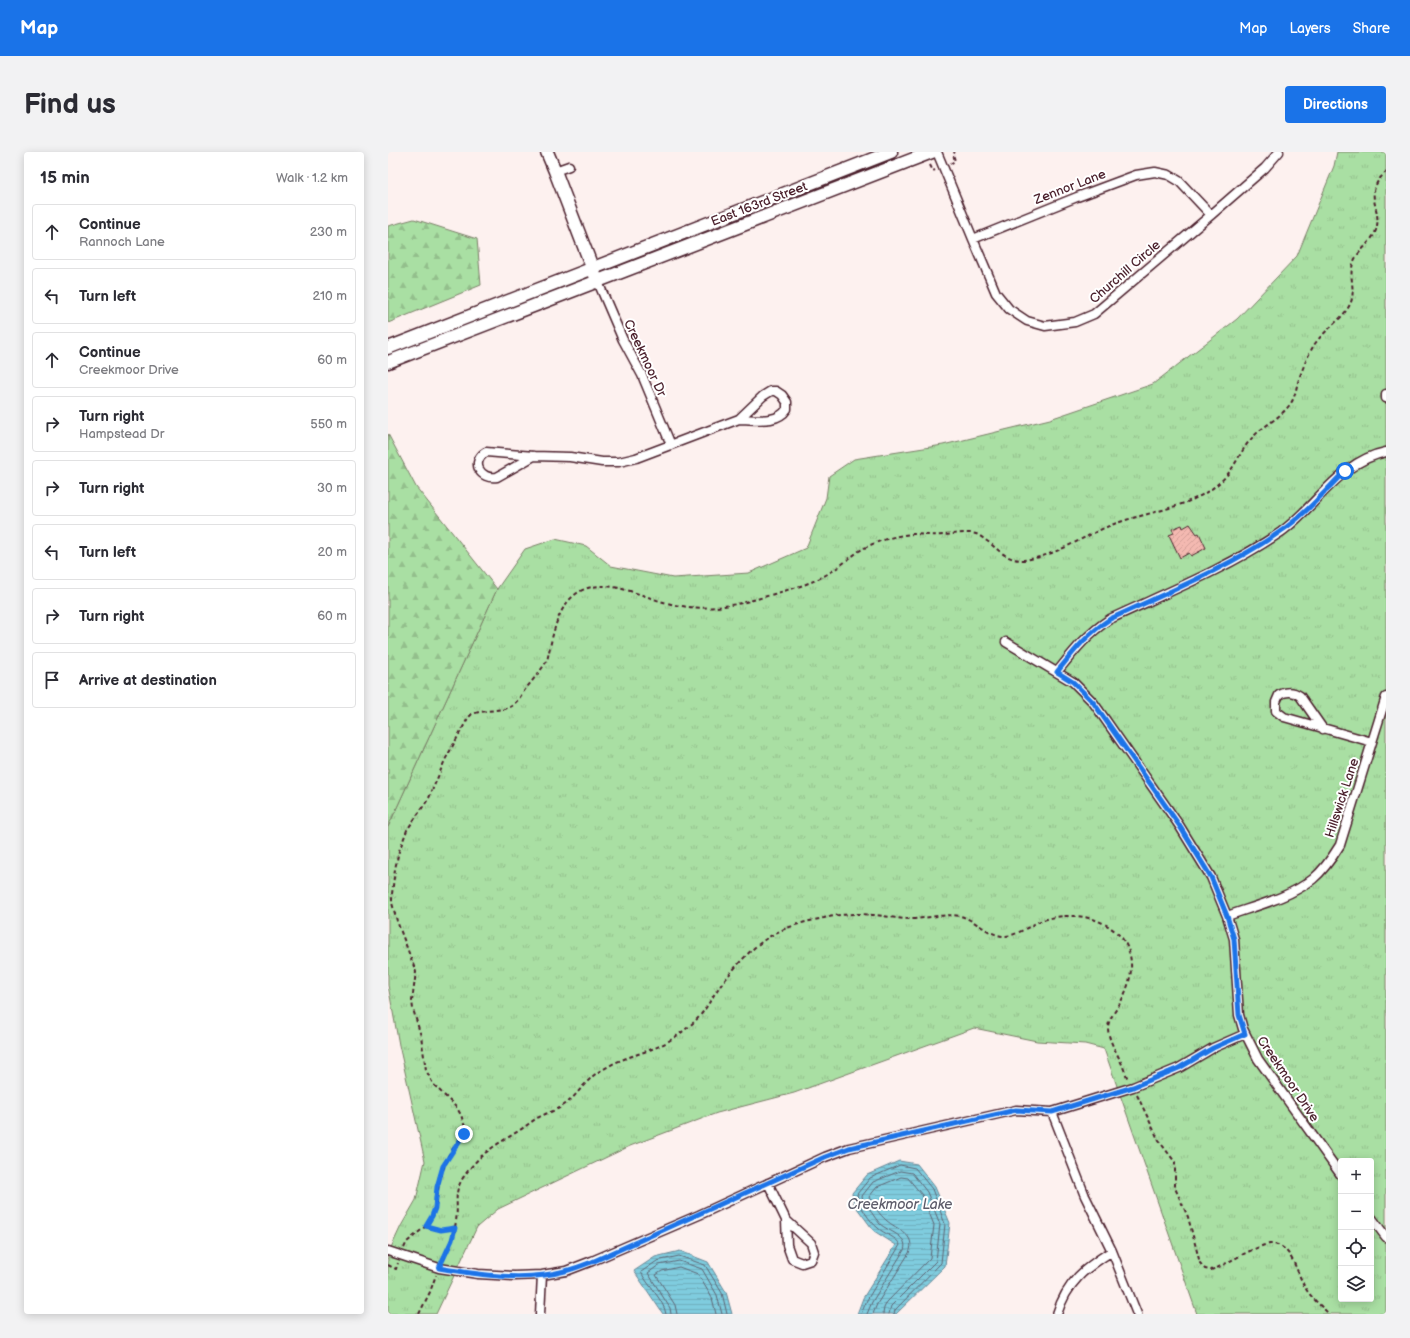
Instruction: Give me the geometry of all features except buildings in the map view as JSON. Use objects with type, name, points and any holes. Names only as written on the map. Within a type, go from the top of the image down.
[{"type":"street","points":[[547,152],[556,171],[598,282]]},
{"type":"street","name":"East 163rd Street","points":[[388,348],[891,152]]},
{"type":"street","name":"East 163rd Street","points":[[388,362],[932,152]]},
{"type":"street","name":"Churchill Circle","points":[[936,152],[996,293],[1009,309],[1027,321],[1045,326],[1075,322],[1094,314],[1264,168],[1279,152]]},
{"type":"street","points":[[556,171],[569,166]]},
{"type":"street","name":"Zennor Lane","points":[[972,239],[1129,177],[1154,172],[1169,175],[1179,180],[1211,214]]},
{"type":"street","name":"Creekmoor Dr","points":[[598,282],[623,340],[642,376],[671,445]]},
{"type":"street","points":[[534,456],[497,477],[492,478],[486,477],[481,473],[478,467],[480,455],[486,452],[570,457],[602,462],[619,462],[636,458],[739,419],[776,419],[783,416],[788,410],[787,402],[782,395],[776,391],[770,391],[739,419]]},
{"type":"street","points":[[1057,672],[1081,642],[1099,626],[1110,619],[1247,553],[1282,531],[1345,471],[1367,458],[1386,452]]},
{"type":"street","name":"Creekmoor Drive","points":[[1006,642],[1073,682],[1093,702],[1179,825],[1211,877],[1227,916],[1234,939],[1239,1015],[1245,1034],[1258,1059],[1338,1171]]},
{"type":"street","points":[[1323,729],[1300,696],[1295,692],[1287,691],[1279,695],[1276,702],[1276,710],[1284,717],[1323,729],[1372,742]]},
{"type":"street","name":"Hillswick Lane","points":[[1227,916],[1281,896],[1303,886],[1314,879],[1332,858],[1340,845],[1386,697]]},
{"type":"street","points":[[388,1251],[439,1268],[478,1274],[514,1276],[542,1275],[566,1271],[592,1262],[825,1157],[849,1148],[1016,1110],[1052,1112],[1133,1087],[1179,1068],[1213,1048],[1245,1034]]},
{"type":"street","points":[[1052,1112],[1085,1196],[1112,1251],[1137,1314]]},
{"type":"street","points":[[768,1183],[786,1220],[811,1243],[814,1252],[811,1260],[802,1263],[792,1259],[787,1245],[786,1220]]},
{"type":"street","points":[[1374,1221],[1386,1237]]},
{"type":"street","points":[[1057,1314],[1068,1288],[1089,1266],[1112,1251]]},
{"type":"street","points":[[540,1314],[542,1275]]},
{"type":"path","points":[[388,1265],[396,1269],[407,1242],[426,1226],[432,1216],[435,1208],[437,1187],[443,1166],[464,1134],[465,1127],[459,1111],[433,1084],[426,1070],[421,1036],[412,1001],[416,972],[392,903],[395,869],[399,850],[407,830],[429,798],[445,760],[464,724],[472,714],[505,709],[512,706],[544,666],[547,661],[556,624],[569,598],[575,593],[586,588],[605,586],[682,606],[709,608],[747,602],[806,584],[831,572],[858,552],[906,534],[932,536],[965,533],[975,534],[982,537],[1008,558],[1028,560],[1048,555],[1114,524],[1174,507],[1195,498],[1206,492],[1226,475],[1235,464],[1247,443],[1281,414],[1291,403],[1302,370],[1314,346],[1323,334],[1347,309],[1351,302],[1352,295],[1352,265],[1355,257],[1375,232],[1377,217],[1373,194],[1376,183],[1386,172]]},
{"type":"path","points":[[419,1314],[452,1240],[457,1214],[455,1200],[459,1183],[474,1163],[495,1145],[521,1130],[537,1118],[566,1104],[596,1073],[624,1058],[653,1049],[685,1029],[704,1012],[723,982],[754,947],[765,939],[791,927],[844,914],[856,914],[911,919],[950,916],[962,917],[979,924],[994,934],[1002,936],[1010,936],[1044,920],[1074,916],[1087,917],[1098,921],[1113,930],[1125,941],[1130,952],[1132,964],[1131,976],[1121,1003],[1110,1019],[1108,1028],[1109,1038],[1159,1141],[1175,1162],[1175,1188],[1188,1217],[1200,1263],[1204,1269],[1211,1270],[1260,1247],[1270,1244],[1278,1245],[1291,1256],[1302,1283],[1308,1293],[1329,1314]]},
{"type":"path","points":[[426,1226],[441,1230],[455,1228]]},
{"type":"green space","points":[[1337,152],[1386,152],[1386,1314],[1197,1314],[1104,1049],[1085,1044],[1037,1041],[974,1028],[794,1093],[717,1113],[630,1146],[498,1209],[477,1227],[436,1314],[388,1314],[388,1254],[401,1226],[416,1200],[425,1161],[399,1045],[388,985],[388,827],[497,589],[525,549],[555,539],[586,546],[611,566],[673,578],[749,573],[806,548],[826,498],[829,476],[854,459],[943,445],[1050,419],[1153,384],[1237,319],[1297,256],[1334,166]]},
{"type":"green space","points":[[414,219],[477,239],[481,285],[388,323],[388,226]]},
{"type":"green space","points":[[388,434],[416,487],[497,589],[388,827]]},
{"type":"water","name":"Creekmoor Lake","points":[[899,1161],[917,1164],[935,1187],[950,1223],[945,1266],[896,1314],[857,1314],[863,1298],[896,1245],[874,1231],[854,1204],[852,1193],[867,1175]]},
{"type":"water","points":[[680,1251],[708,1262],[726,1292],[732,1314],[663,1314],[634,1271],[655,1257]]},
{"type":"route","points":[[464,1134],[443,1166],[437,1187],[435,1208],[426,1226],[441,1230],[455,1228],[452,1240],[439,1268],[478,1274],[514,1276],[546,1275],[566,1271],[592,1262],[825,1157],[849,1148],[1016,1110],[1052,1112],[1133,1087],[1179,1068],[1213,1048],[1245,1034],[1239,1015],[1234,939],[1227,916],[1211,877],[1179,825],[1093,702],[1073,682],[1057,672],[1081,642],[1099,626],[1110,619],[1228,563],[1282,531],[1345,471]]}]
